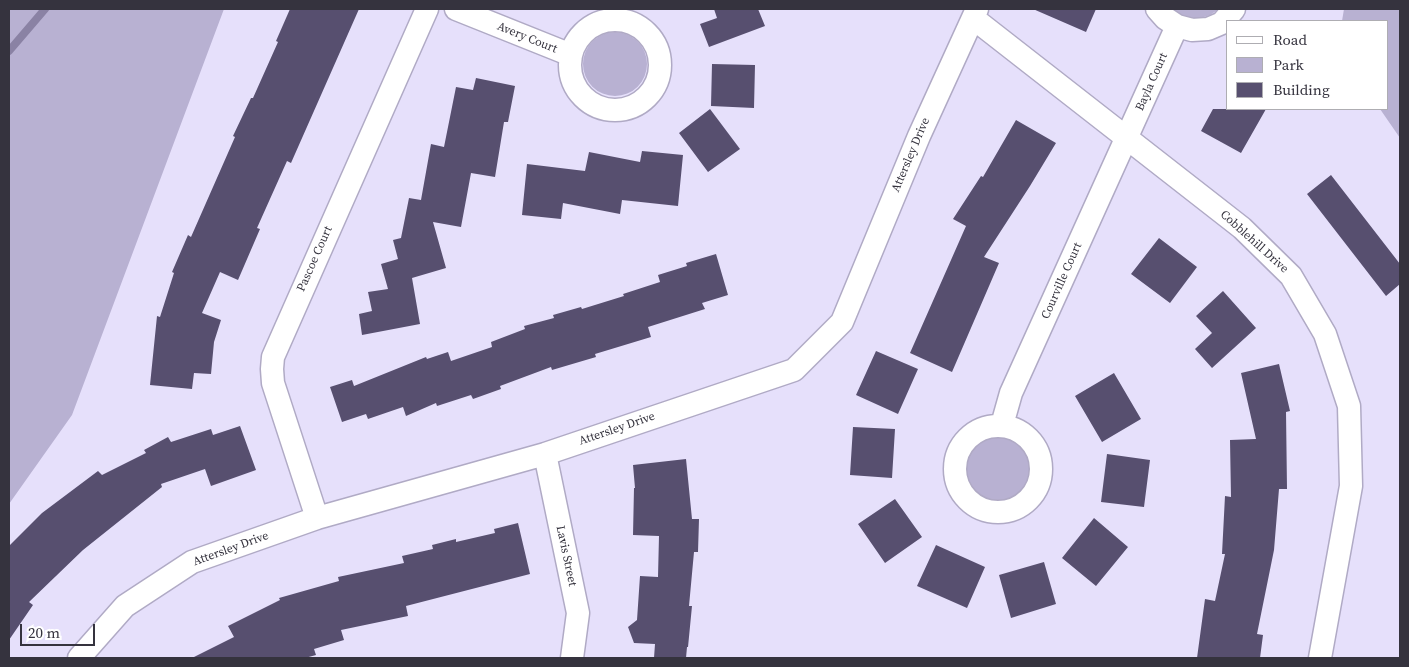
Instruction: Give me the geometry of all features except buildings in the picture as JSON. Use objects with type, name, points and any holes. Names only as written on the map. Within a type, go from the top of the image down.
[{"type":"street","name":"Pascoe Court","points":[[317,518],[273,383],[273,357],[427,9]]},
{"type":"street","name":"Avery Court","points":[[456,9],[571,55]]},
{"type":"street","points":[[1157,9],[1165,18],[1177,26],[1192,30],[1208,29],[1222,22],[1234,9]]},
{"type":"street","name":"Attersley Drive","points":[[78,658],[125,606],[192,562],[317,518],[545,454],[794,370],[842,322],[919,136],[975,13]]},
{"type":"street","name":"Cobblehill Drive","points":[[975,13],[1127,138],[1242,228],[1291,276],[1324,334],[1349,406],[1351,486],[1320,658]]},
{"type":"street","name":"Avery Court","points":[[614,20],[629,22],[642,29],[652,40],[659,53],[660,68],[657,82],[649,95],[638,105],[624,110],[609,110],[594,106],[582,97],[574,84],[570,70],[571,55],[576,41],[586,30],[599,23],[614,20]]},
{"type":"street","name":"Bayla Court","points":[[1127,138],[1177,26]]},
{"type":"street","name":"Courville Court","points":[[1002,425],[1012,393],[1127,138]]},
{"type":"street","name":"Lavis Street","points":[[545,454],[578,613],[572,658]]},
{"type":"green space","points":[[9,9],[224,9],[72,415],[9,504]]},
{"type":"green space","points":[[1172,9],[1219,9],[1210,15],[1190,19]]},
{"type":"green space","points":[[1344,9],[1400,9],[1400,138],[1381,110],[1389,110],[1389,20],[1342,20]]},
{"type":"green space","points":[[615,32],[633,38],[641,46],[647,64],[641,82],[633,90],[615,96],[597,90],[589,82],[583,64],[589,46],[597,38]]},
{"type":"green space","points":[[992,437],[1004,437],[1021,446],[1028,457],[1030,469],[1028,481],[1021,492],[1004,501],[992,501],[980,496],[971,487],[966,475],[966,463],[971,451],[980,442]]},
{"type":"waterway","points":[[9,51],[45,9]]}]
